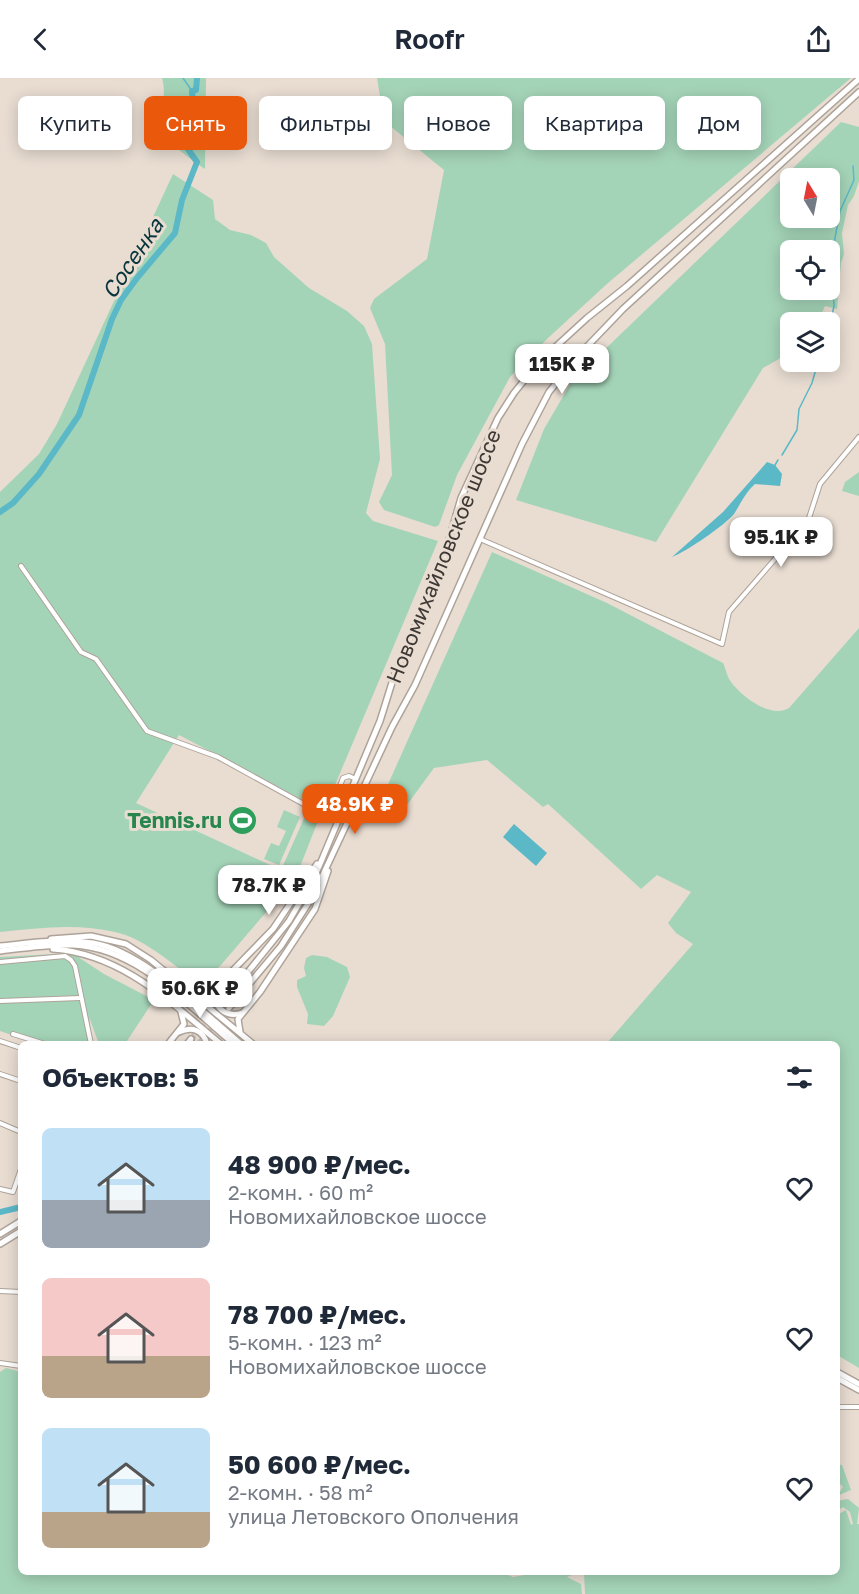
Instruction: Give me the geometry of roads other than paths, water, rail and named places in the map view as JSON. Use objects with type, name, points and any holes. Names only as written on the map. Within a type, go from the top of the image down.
[{"type":"main road","name":"Новомихайловское шоссе","points":[[223,1003],[289,921],[307,892],[380,721],[395,673],[442,564],[461,498],[498,418],[514,393],[540,362],[580,324],[627,286],[859,79]]},
{"type":"main road","name":"Новомихайловское шоссе","points":[[230,1008],[295,926],[333,855],[392,727],[415,685],[535,416],[549,392],[577,357],[623,309],[859,92]]},
{"type":"main road","points":[[192,994],[206,996],[262,942],[286,913],[326,850]]},
{"type":"main road","points":[[240,1033],[237,1023],[244,1011],[260,992],[315,909],[333,855]]},
{"type":"main road","points":[[0,951],[78,935],[103,937],[126,944],[151,960],[249,1041]]},
{"type":"main road","points":[[116,951],[126,944]]},
{"type":"main road","points":[[32,945],[72,951],[119,966],[178,1008],[217,1041]]},
{"type":"main road","points":[[0,946],[75,945],[116,951],[154,973],[237,1041]]},
{"type":"main road","points":[[116,951],[119,966]]},
{"type":"main road","points":[[116,951],[152,975],[230,1041]]},
{"type":"main road","points":[[217,986],[215,1002],[222,1010],[230,1015],[244,1011]]},
{"type":"main road","points":[[170,1041],[184,1021],[178,1008]]},
{"type":"main road","points":[[177,1033],[188,1028],[197,1030],[206,1041]]},
{"type":"main road","points":[[0,1234],[18,1223]]},
{"type":"main road","points":[[0,1244],[18,1233]]},
{"type":"main road","points":[[840,1374],[859,1384]]},
{"type":"main road","points":[[840,1380],[859,1390]]},
{"type":"street","points":[[480,539],[722,644],[729,612],[808,521],[820,484],[859,437]]},
{"type":"street","points":[[21,566],[81,652],[96,659],[147,731],[218,757],[320,813],[328,813],[331,809],[343,778],[349,776],[356,779]]},
{"type":"street","points":[[0,962],[65,956],[71,960],[75,966],[90,1041]]},
{"type":"street","points":[[0,1001],[80,998]]},
{"type":"street","points":[[13,1034],[35,1041]]},
{"type":"street","points":[[0,1041],[18,1047]]},
{"type":"street","points":[[0,1074],[18,1080]]},
{"type":"street","points":[[0,1123],[18,1131]]},
{"type":"street","points":[[0,1189],[13,1192],[18,1178]]},
{"type":"street","points":[[0,1291],[18,1292]]},
{"type":"street","points":[[0,1363],[18,1366]]},
{"type":"street","points":[[840,1407],[859,1407]]},
{"type":"water","points":[[767,462],[775,465],[782,474],[780,486],[755,484],[729,519],[695,544],[672,557],[723,512]]},
{"type":"water","points":[[514,824],[547,853],[536,866],[503,837]]},
{"type":"waterway","points":[[183,78],[192,91]]},
{"type":"waterway","name":"Сосенка","points":[[0,512],[13,503],[39,474],[79,415],[112,319],[121,300],[175,233],[182,200],[197,162],[183,142],[182,110],[193,107],[192,91],[196,90],[197,78]]},
{"type":"waterway","points":[[833,312],[831,260],[840,211],[854,180],[853,166]]},
{"type":"waterway","points":[[782,455],[797,430],[799,409],[815,372]]},
{"type":"waterway","points":[[775,465],[778,460]]},
{"type":"waterway","name":"Сосенка","points":[[0,1212],[18,1208]]},
{"type":"tunnel","points":[[191,1039],[223,1003]]},
{"type":"tunnel","points":[[201,1041],[229,1008]]},
{"type":"place","name":"Tennis.ru","points":[[243,820]]}]
